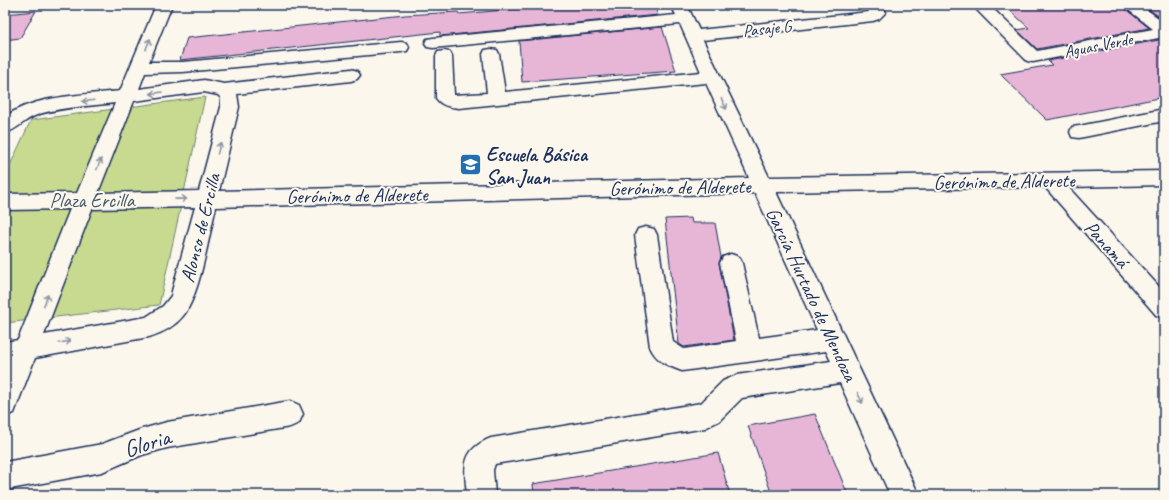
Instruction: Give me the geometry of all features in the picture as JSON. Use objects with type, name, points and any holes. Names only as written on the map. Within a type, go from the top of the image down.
[{"type":"street","points":[[5,404],[16,351],[84,201],[164,5]]},
{"type":"street","name":"Pasaje G","points":[[693,36],[873,16],[878,12],[873,5]]},
{"type":"street","name":"Aguas Verde","points":[[980,5],[1033,57],[1164,31]]},
{"type":"street","points":[[1130,5],[1164,31]]},
{"type":"street","points":[[682,12],[439,49],[445,98],[451,101],[459,102],[712,77]]},
{"type":"street","name":"García Hurtado de Mendoza","points":[[682,12],[905,495]]},
{"type":"street","points":[[138,68],[183,66],[401,47]]},
{"type":"street","points":[[491,54],[497,98]]},
{"type":"street","points":[[5,127],[18,116],[38,108],[204,86],[224,90],[351,75]]},
{"type":"street","name":"Alonso de Ercilla","points":[[16,351],[149,327],[168,316],[182,300],[231,102],[224,90]]},
{"type":"street","points":[[1079,132],[1164,115]]},
{"type":"street","name":"Gerónimo de Alderete","points":[[5,202],[207,199],[761,185],[1050,180],[1162,180]]},
{"type":"street","name":"Panamá","points":[[1050,180],[1164,308]]},
{"type":"street","points":[[646,235],[662,348],[670,354],[682,360],[833,339]]},
{"type":"street","points":[[731,263],[750,351]]},
{"type":"street","points":[[481,495],[479,463],[481,457],[491,451],[705,415],[716,408],[728,393],[737,387],[847,370]]},
{"type":"street","name":"Gloria","points":[[5,476],[102,458],[142,442],[167,435],[290,414]]},
{"type":"green space","name":"Plaza Ercilla","points":[[205,97],[159,305],[5,323],[5,176],[31,120]]},
{"type":"building","points":[[565,5],[654,5],[658,15],[440,36],[440,32],[180,60],[187,38],[405,15],[458,12],[459,14]]},
{"type":"building","points":[[1004,5],[1121,5],[1149,28],[1037,49],[1017,30],[1029,28]]},
{"type":"building","points":[[1143,5],[1164,5],[1164,20]]},
{"type":"building","points":[[36,11],[20,38],[5,40],[5,14]]},
{"type":"building","points":[[662,27],[676,71],[522,82],[519,41]]},
{"type":"building","points":[[1164,39],[1164,97],[1047,120],[1000,74],[1052,65],[1048,61]]},
{"type":"building","points":[[691,218],[692,223],[715,223],[721,257],[719,263],[734,340],[684,347],[679,344],[665,219]]},
{"type":"building","points":[[815,414],[848,495],[772,495],[748,426]]},
{"type":"building","points":[[718,453],[730,495],[534,495],[533,484]]},
{"type":"place","name":"Escuela Básica San Juan","points":[[470,165]]}]
